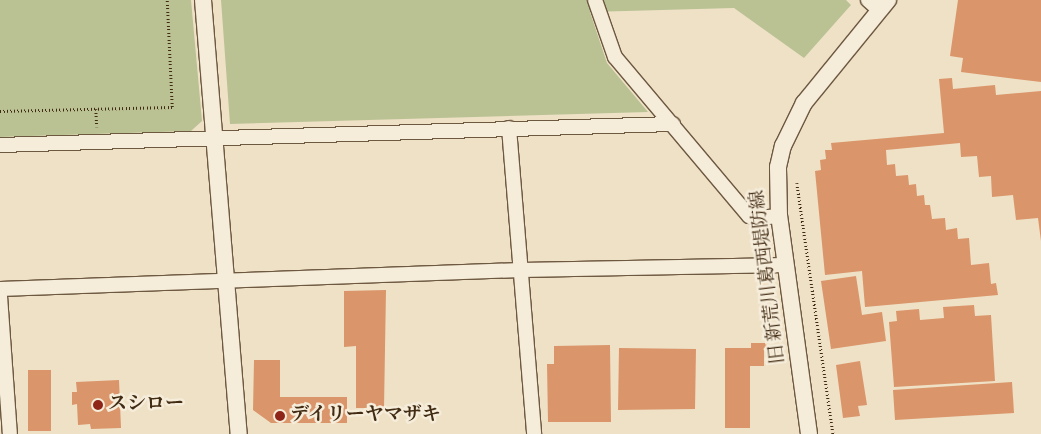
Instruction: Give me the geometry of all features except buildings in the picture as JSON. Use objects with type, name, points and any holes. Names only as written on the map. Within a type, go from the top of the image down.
[{"type":"street","points":[[203,0],[228,282],[239,434]]},
{"type":"street","points":[[595,0],[615,57],[750,216],[757,218],[779,216]]},
{"type":"street","name":"旧 新荒川葛西堤防線","points":[[810,434],[779,216],[778,168],[791,127],[804,103],[879,3]]},
{"type":"street","points":[[0,145],[215,136],[673,124]]},
{"type":"street","points":[[509,128],[534,434]]},
{"type":"street","points":[[0,289],[521,270],[786,265]]},
{"type":"street","points":[[0,296],[10,434]]},
{"type":"path","points":[[0,111],[172,107],[167,0]]},
{"type":"path","points":[[96,109],[98,141]]},
{"type":"path","points":[[797,183],[833,434]]},
{"type":"green space","points":[[0,0],[191,0],[202,121],[191,131],[0,137]]},
{"type":"green space","points":[[221,0],[846,0],[851,5],[804,58],[734,8],[590,12],[607,63],[648,112],[230,124]]},
{"type":"place","name":"スシロー","points":[[98,405]]},
{"type":"place","name":"デイリーヤマザキ","points":[[280,416]]}]
